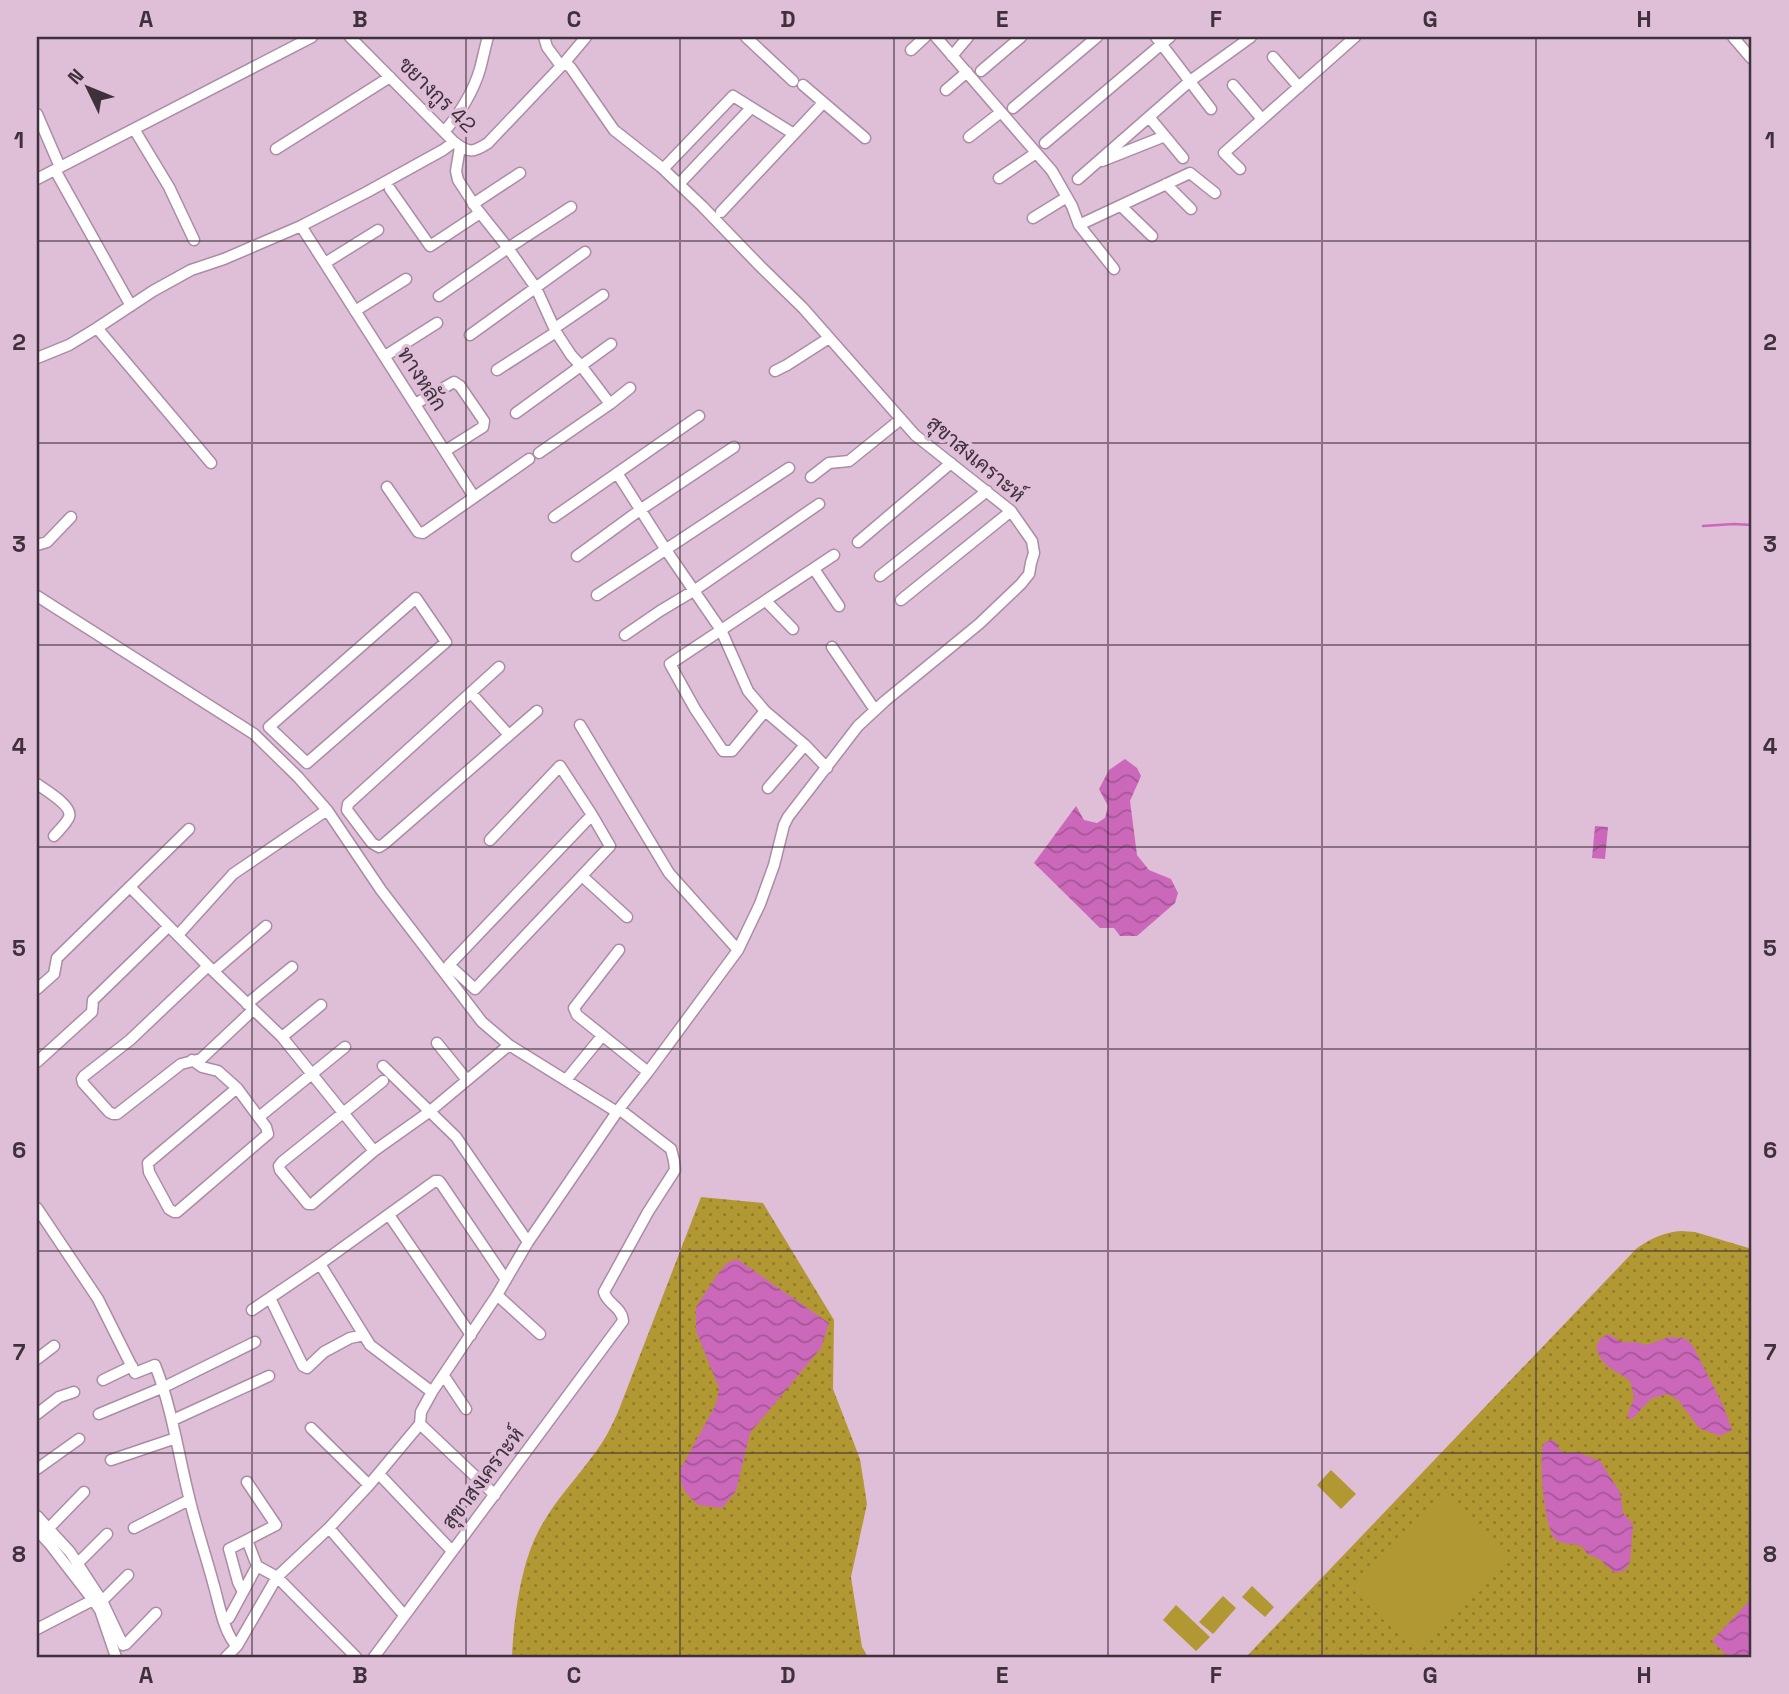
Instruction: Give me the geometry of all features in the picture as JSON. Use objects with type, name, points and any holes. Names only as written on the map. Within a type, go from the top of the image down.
[{"type":"street","points":[[37,179],[134,129],[291,41],[313,37]]},
{"type":"street","name":"ชยางกูร 42","points":[[350,37],[444,132],[466,150],[473,151],[488,144],[586,37]]},
{"type":"street","points":[[444,132],[461,111],[471,92],[488,37]]},
{"type":"street","name":"สุขาสงเคราะห์","points":[[226,1657],[237,1646],[277,1577],[329,1528],[420,1424],[421,1412],[432,1392],[497,1295],[528,1242],[618,1111],[738,950],[760,904],[788,817],[859,726],[979,624],[1021,584],[1028,574],[1034,553],[1031,541],[1011,511],[915,435],[803,308],[679,184],[614,130],[571,68],[563,64],[547,47],[544,37]]},
{"type":"street","points":[[746,37],[865,138]]},
{"type":"street","points":[[911,50],[925,37]]},
{"type":"street","points":[[936,37],[1052,171],[1079,225],[1114,269]]},
{"type":"street","points":[[953,55],[968,37]]},
{"type":"street","points":[[981,71],[1021,37]]},
{"type":"street","points":[[1013,108],[1097,37]]},
{"type":"street","points":[[1078,179],[1190,81],[1251,37]]},
{"type":"street","points":[[1240,169],[1224,153],[1354,37]]},
{"type":"street","points":[[1733,37],[1752,58]]},
{"type":"street","points":[[1045,143],[1162,39],[1211,109]]},
{"type":"street","points":[[1273,57],[1299,87]]},
{"type":"street","points":[[946,90],[967,72]]},
{"type":"street","points":[[276,149],[390,77]]},
{"type":"street","points":[[1233,85],[1262,120]]},
{"type":"street","points":[[663,169],[733,96],[794,134]]},
{"type":"street","points":[[721,212],[823,103]]},
{"type":"street","points":[[679,184],[751,108]]},
{"type":"street","points":[[969,137],[1001,111]]},
{"type":"street","points":[[37,114],[57,169],[131,306]]},
{"type":"street","points":[[1149,117],[1183,158]]},
{"type":"street","points":[[134,129],[169,187],[194,240]]},
{"type":"street","points":[[1095,164],[1165,136]]},
{"type":"street","points":[[37,358],[69,345],[191,270],[301,226],[457,144],[458,180],[536,288],[571,355],[610,404]]},
{"type":"street","points":[[682,149],[698,165]]},
{"type":"street","points":[[999,178],[1036,153]]},
{"type":"street","points":[[390,189],[430,246],[520,173]]},
{"type":"street","points":[[1079,225],[1190,173],[1215,193]]},
{"type":"street","points":[[1166,184],[1191,208]]},
{"type":"street","points":[[1033,218],[1067,197]]},
{"type":"street","points":[[1121,206],[1152,236]]},
{"type":"street","points":[[439,296],[571,207]]},
{"type":"street","name":"ทางหลัก","points":[[301,226],[474,497]]},
{"type":"street","points":[[325,263],[378,230]]},
{"type":"street","points":[[470,335],[585,252]]},
{"type":"street","points":[[355,311],[406,279]]},
{"type":"street","points":[[497,370],[603,295]]},
{"type":"street","points":[[384,356],[437,323]]},
{"type":"street","points":[[97,328],[211,463]]},
{"type":"street","points":[[775,371],[829,338]]},
{"type":"street","points":[[516,413],[611,344]]},
{"type":"street","points":[[415,404],[454,382],[460,386],[484,421],[483,427],[445,452]]},
{"type":"street","points":[[539,453],[630,388]]},
{"type":"street","points":[[554,517],[699,416]]},
{"type":"street","points":[[811,477],[829,463],[849,461],[901,419]]},
{"type":"street","points":[[577,556],[734,447]]},
{"type":"street","points":[[387,487],[416,530],[425,532],[528,458]]},
{"type":"street","points":[[858,542],[951,463]]},
{"type":"street","points":[[597,595],[789,468]]},
{"type":"street","points":[[617,473],[721,630],[748,691],[827,768]]},
{"type":"street","points":[[880,576],[987,491]]},
{"type":"street","points":[[625,635],[818,504]]},
{"type":"street","points":[[901,600],[1011,511]]},
{"type":"street","points":[[37,545],[47,542],[71,517]]},
{"type":"street","points":[[765,710],[732,751],[723,751],[670,664],[834,555]]},
{"type":"street","points":[[814,569],[839,606]]},
{"type":"street","points":[[37,596],[254,734],[327,810],[381,890],[482,1021],[509,1045],[618,1111]]},
{"type":"street","points":[[416,598],[446,642],[307,763],[289,746],[269,727],[416,598]]},
{"type":"street","points":[[766,601],[793,629]]},
{"type":"street","points":[[832,647],[876,710]]},
{"type":"street","points":[[499,667],[348,804],[347,810],[372,843],[375,846],[384,844],[537,711]]},
{"type":"street","points":[[471,693],[509,735]]},
{"type":"street","points":[[580,725],[669,873],[738,950]]},
{"type":"street","points":[[768,788],[805,745]]},
{"type":"street","points":[[278,756],[289,746]]},
{"type":"street","points":[[491,840],[560,766],[592,815],[610,846],[475,989],[449,965],[592,815]]},
{"type":"street","points":[[37,784],[64,804],[69,813],[69,817],[54,836]]},
{"type":"street","points":[[178,935],[233,874],[327,810]]},
{"type":"street","points":[[37,989],[54,974],[57,958],[189,829]]},
{"type":"street","points":[[349,842],[363,831]]},
{"type":"street","points":[[582,876],[628,917]]},
{"type":"street","points":[[131,888],[282,1037],[374,1151]]},
{"type":"street","points":[[266,926],[211,968],[82,1079],[109,1112],[117,1114],[181,1064],[201,1059],[292,967]]},
{"type":"street","points":[[37,1062],[92,1012],[93,1000],[168,927]]},
{"type":"street","points":[[619,950],[574,1008],[577,1015],[648,1072]]},
{"type":"street","points":[[455,988],[464,978]]},
{"type":"street","points":[[282,1037],[321,1005]]},
{"type":"street","points":[[566,1080],[602,1036]]},
{"type":"street","points":[[437,1043],[467,1080]]},
{"type":"street","points":[[383,1081],[279,1166],[308,1204],[374,1151],[429,1112],[509,1045]]},
{"type":"street","points":[[259,1117],[345,1047]]},
{"type":"street","points":[[192,1060],[202,1067],[218,1071],[237,1088],[268,1130],[268,1134],[174,1212],[169,1209],[149,1172],[148,1163],[237,1088]]},
{"type":"street","points":[[383,1066],[456,1137],[528,1242]]},
{"type":"street","name":"สุขาสงเคราะห์","points":[[374,1657],[623,1321],[623,1315],[604,1292],[648,1212],[675,1170],[671,1149],[618,1111]]},
{"type":"street","points":[[252,1310],[435,1181],[439,1181],[506,1280]]},
{"type":"street","points":[[37,1208],[97,1299],[135,1373],[155,1366],[173,1420],[189,1500],[224,1620],[232,1642],[237,1646]]},
{"type":"street","points":[[389,1214],[471,1335]]},
{"type":"street","points":[[320,1264],[370,1345],[432,1392]]},
{"type":"street","points":[[497,1295],[540,1334]]},
{"type":"street","points":[[270,1298],[303,1367],[307,1368],[324,1352],[350,1338],[364,1335]]},
{"type":"street","points":[[99,1414],[164,1387],[255,1342]]},
{"type":"street","points":[[37,1359],[54,1346]]},
{"type":"street","points":[[103,1380],[132,1366]]},
{"type":"street","points":[[173,1420],[269,1376]]},
{"type":"street","points":[[444,1376],[466,1409]]},
{"type":"street","points":[[37,1413],[60,1397],[74,1392]]},
{"type":"street","points":[[420,1424],[495,1495]]},
{"type":"street","points":[[311,1428],[369,1485]]},
{"type":"street","points":[[111,1460],[176,1438]]},
{"type":"street","points":[[37,1469],[79,1440]]},
{"type":"street","points":[[379,1474],[453,1551]]},
{"type":"street","points":[[243,1592],[229,1549],[276,1524],[247,1482]]},
{"type":"street","points":[[43,1529],[84,1492]]},
{"type":"street","points":[[134,1528],[189,1500]]},
{"type":"street","points":[[37,1516],[50,1543],[98,1601],[116,1657]]},
{"type":"street","points":[[329,1528],[404,1615]]},
{"type":"street","points":[[43,1529],[70,1552],[123,1645],[156,1614]]},
{"type":"street","points":[[77,1564],[107,1534]]},
{"type":"street","points":[[247,1540],[257,1566],[277,1577],[356,1657]]},
{"type":"street","points":[[224,1620],[229,1618],[257,1566]]},
{"type":"street","points":[[37,1629],[98,1601],[128,1575]]},
{"type":"shaded area","points":[[701,1197],[763,1203],[834,1320],[833,1389],[860,1459],[867,1504],[851,1577],[862,1647],[868,1657],[512,1657],[519,1593],[532,1546],[551,1510],[600,1445],[618,1412]]},
{"type":"shaded area","points":[[1682,1231],[1695,1232],[1752,1249],[1752,1657],[1246,1657],[1637,1248],[1658,1236]]},
{"type":"shaded area","points":[[1331,1470],[1356,1494],[1341,1509],[1317,1485]]},
{"type":"shaded area","points":[[1443,1494],[1509,1558],[1417,1652],[1351,1588]]},
{"type":"shaded area","points":[[1252,1586],[1274,1607],[1265,1617],[1242,1597]]},
{"type":"shaded area","points":[[1223,1596],[1236,1608],[1213,1634],[1199,1622]]},
{"type":"shaded area","points":[[1176,1605],[1210,1637],[1196,1651],[1163,1620]]},
{"type":"water","points":[[1125,759],[1137,768],[1141,776],[1130,801],[1137,855],[1149,870],[1171,879],[1178,893],[1175,903],[1137,936],[1120,936],[1114,928],[1100,928],[1034,863],[1076,806],[1084,820],[1097,823],[1105,818],[1108,806],[1099,789],[1109,770]]},
{"type":"water","points":[[1595,826],[1608,827],[1605,859],[1592,858]]},
{"type":"water","points":[[737,1259],[829,1323],[821,1348],[750,1433],[736,1491],[722,1508],[698,1505],[684,1490],[680,1470],[716,1404],[719,1388],[696,1331],[696,1307],[727,1263]]},
{"type":"water","points":[[1608,1334],[1622,1342],[1646,1345],[1669,1337],[1685,1338],[1693,1346],[1723,1405],[1732,1430],[1720,1436],[1699,1428],[1678,1400],[1668,1394],[1652,1398],[1631,1420],[1627,1416],[1634,1398],[1630,1381],[1601,1359],[1596,1346],[1601,1338]]},
{"type":"water","points":[[1555,1441],[1565,1453],[1576,1452],[1600,1461],[1620,1492],[1623,1513],[1633,1524],[1630,1562],[1624,1571],[1615,1573],[1599,1559],[1587,1554],[1581,1546],[1559,1542],[1551,1533],[1545,1508],[1542,1462],[1544,1443]]},
{"type":"water","points":[[1750,1600],[1752,1657],[1729,1657],[1712,1641]]},
{"type":"waterway","points":[[1703,526],[1752,525]]}]
